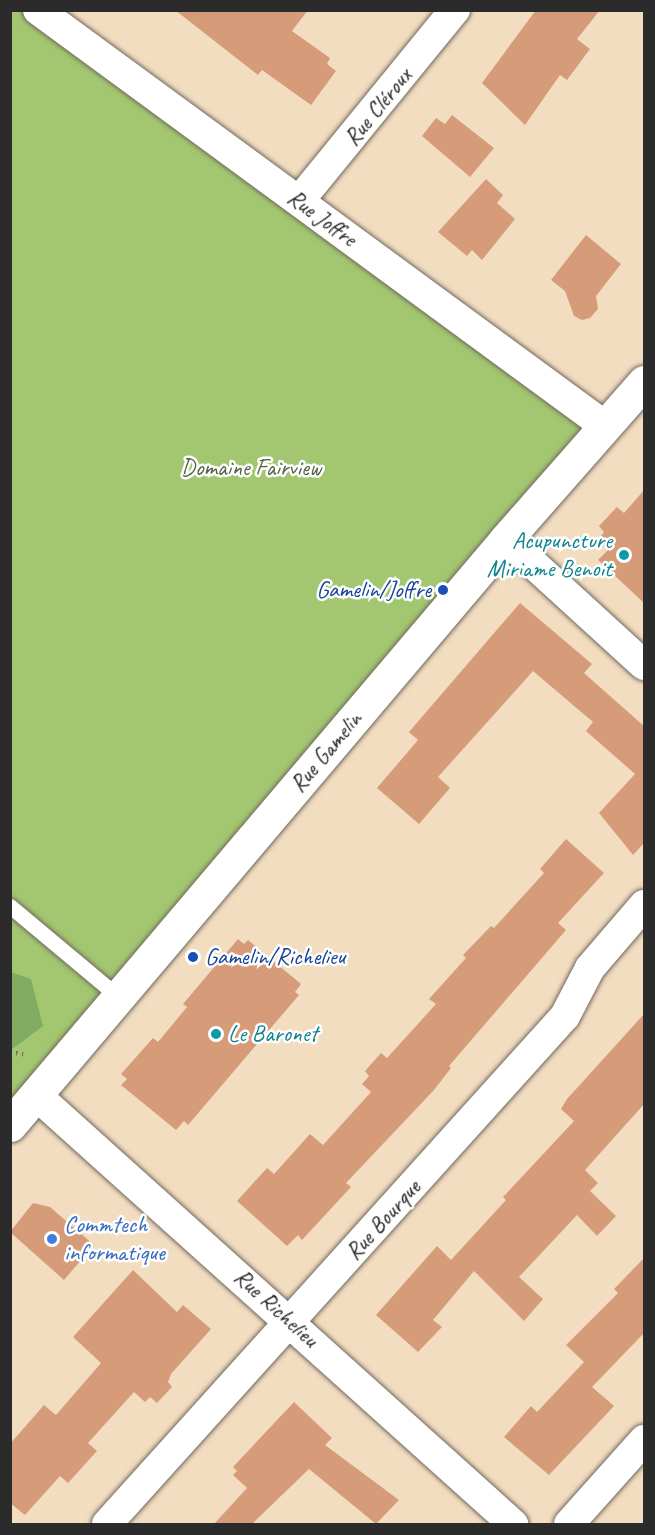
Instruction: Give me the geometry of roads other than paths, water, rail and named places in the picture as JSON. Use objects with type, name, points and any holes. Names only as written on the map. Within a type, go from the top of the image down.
[{"type":"street","name":"Rue Joffre","points":[[38,10],[605,426]]},
{"type":"street","name":"Rue Cléroux","points":[[299,201],[455,10]]},
{"type":"street","name":"Rue Gamelin","points":[[10,1125],[506,539],[645,382]]},
{"type":"street","points":[[506,539],[524,560],[645,665]]},
{"type":"street","name":"Rue Bourque","points":[[107,1524],[565,1016],[590,968],[645,905]]},
{"type":"street","name":"Rue Richelieu","points":[[36,1095],[291,1321],[513,1524]]},
{"type":"street","points":[[569,1524],[645,1440]]},
{"type":"lane","points":[[10,906],[119,998]]},
{"type":"place","name":"Acupuncture Miriame Benoit","points":[[624,555]]},
{"type":"place","name":"Gamelin/Joffre","points":[[443,590]]},
{"type":"place","name":"Gamelin/Richelieu","points":[[193,957]]},
{"type":"place","name":"Le Baronet","points":[[216,1034]]},
{"type":"place","name":"Commtech informatique","points":[[52,1239]]},
{"type":"park label","name":"Domaine Fairview","points":[[251,468]]}]
